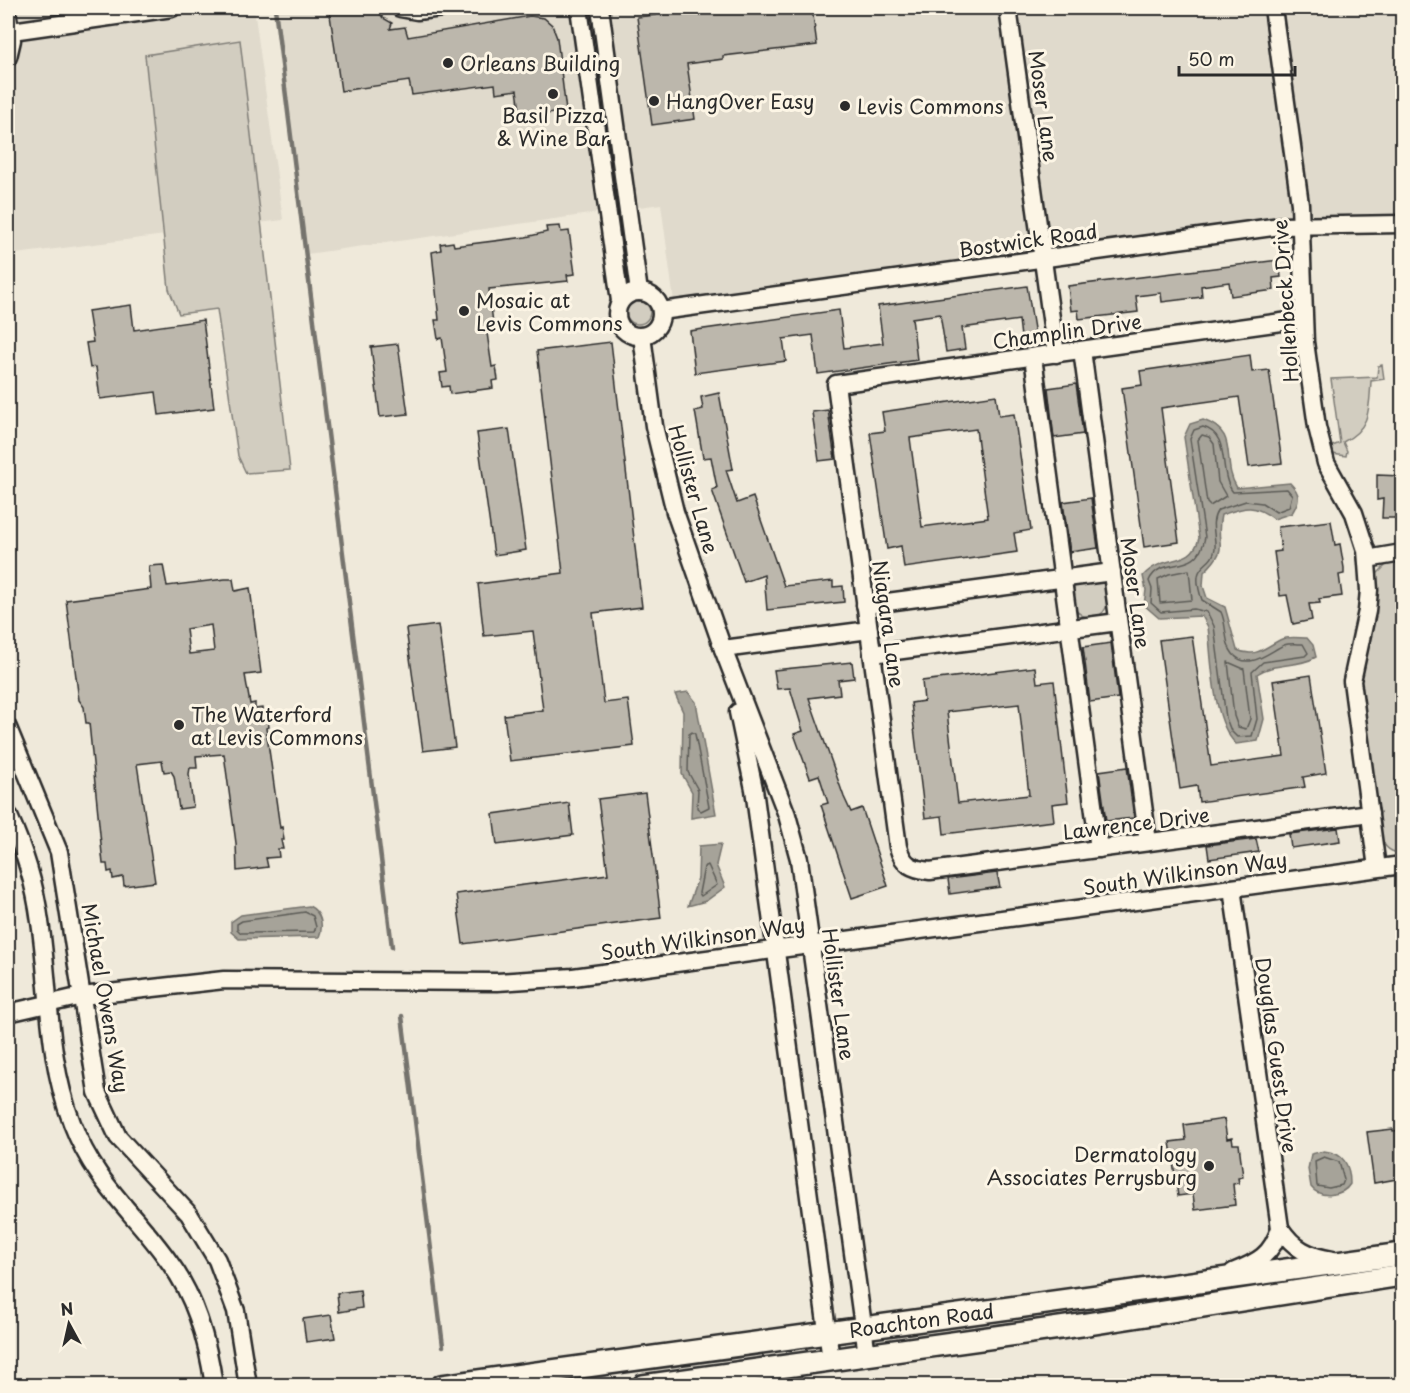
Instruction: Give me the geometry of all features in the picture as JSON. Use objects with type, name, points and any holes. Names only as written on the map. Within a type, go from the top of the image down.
[{"type":"street","points":[[8,57],[10,24],[172,8]]},
{"type":"street","points":[[400,8],[417,11],[442,8]]},
{"type":"street","points":[[579,8],[620,302],[617,315],[622,328],[634,336],[649,333],[658,325],[661,311],[656,300],[639,292],[629,294],[620,302]]},
{"type":"street","points":[[600,8],[639,292]]},
{"type":"street","name":"Moser Lane","points":[[1008,8],[1056,354]]},
{"type":"street","name":"Hollenbeck Drive","points":[[1274,8],[1301,226],[1303,319],[1321,448],[1354,513],[1367,559],[1367,611],[1352,681],[1377,868]]},
{"type":"street","name":"Bostwick Road","points":[[661,311],[1301,226],[1402,225]]},
{"type":"street","name":"Champlin Drive","points":[[836,384],[1303,319]]},
{"type":"street","name":"Hollister Lane","points":[[642,336],[654,426],[667,485],[723,649],[793,836],[811,945],[867,1355]]},
{"type":"street","name":"Moser Lane","points":[[1082,350],[1148,842]]},
{"type":"street","points":[[1033,357],[1099,849]]},
{"type":"street","name":"Niagara Lane","points":[[836,384],[898,847],[902,859],[908,866]]},
{"type":"street","points":[[1367,559],[1402,553]]},
{"type":"street","points":[[865,605],[1112,572]]},
{"type":"street","points":[[872,654],[1118,622]]},
{"type":"street","points":[[723,649],[868,630]]},
{"type":"street","name":"Hollister Lane","points":[[723,649],[752,780],[831,1360]]},
{"type":"street","name":"Michael Owens Way","points":[[8,728],[59,852],[93,1069],[101,1100],[118,1137],[189,1214],[217,1260],[236,1311],[248,1386]]},
{"type":"street","name":"Lawrence Drive","points":[[908,866],[930,871],[1370,813]]},
{"type":"street","points":[[8,814],[31,873],[64,1096],[82,1147],[108,1189],[172,1265],[196,1313],[211,1361],[214,1386]]},
{"type":"street","name":"South Wilkinson Way","points":[[8,1013],[82,996],[224,980],[445,982],[527,980],[607,973],[1402,865]]},
{"type":"street","name":"Douglas Guest Drive","points":[[1232,888],[1280,1228]]},
{"type":"street","points":[[1213,1280],[1259,1262],[1269,1253],[1280,1228],[1294,1247],[1304,1253],[1348,1262]]},
{"type":"street","name":"Roachton Road","points":[[442,1386],[1402,1254]]},
{"type":"street","name":"Roachton Road","points":[[643,1386],[1402,1275]]},
{"type":"shaded area","points":[[8,8],[254,8],[283,220],[8,255]]},
{"type":"shaded area","name":"Levis Commons","points":[[275,8],[1402,8],[1402,224],[1316,225],[675,309],[661,204],[307,254]]},
{"type":"shaded area","points":[[240,40],[290,470],[246,473],[238,456],[217,309],[179,314],[169,289],[145,55]]},
{"type":"shaded area","points":[[638,300],[646,304],[650,312],[646,320],[638,324],[630,320],[626,312],[630,304]]},
{"type":"shaded area","points":[[1382,365],[1384,379],[1371,381],[1369,409],[1364,424],[1352,437],[1343,442],[1347,451],[1346,456],[1332,454],[1330,447],[1340,443],[1331,379],[1377,377],[1378,366]]},
{"type":"shaded area","points":[[1402,561],[1402,853],[1389,850],[1382,839],[1360,677],[1373,622],[1376,575],[1387,564]]},
{"type":"shaded area","points":[[1101,581],[1105,585],[1108,596],[1104,611],[1095,618],[1077,612],[1070,596],[1075,583]]},
{"type":"water","points":[[1203,420],[1222,432],[1226,440],[1232,478],[1237,488],[1290,483],[1298,494],[1298,501],[1292,513],[1274,519],[1260,510],[1249,508],[1221,515],[1220,551],[1204,572],[1203,586],[1207,598],[1225,607],[1237,650],[1256,652],[1288,638],[1307,638],[1313,645],[1316,657],[1302,663],[1264,670],[1257,674],[1264,719],[1258,741],[1236,744],[1222,721],[1214,689],[1208,627],[1202,616],[1159,618],[1144,605],[1146,590],[1143,576],[1159,565],[1190,553],[1199,538],[1184,437],[1190,424]]},
{"type":"water","points":[[688,692],[696,702],[716,814],[691,818],[692,792],[682,774],[683,712],[675,694]]},
{"type":"water","points":[[721,844],[716,865],[725,887],[706,901],[688,906],[698,878],[699,846]]},
{"type":"water","points":[[309,906],[320,919],[319,937],[239,939],[231,932],[231,922],[241,915]]},
{"type":"water","points":[[1324,1151],[1341,1157],[1349,1171],[1350,1184],[1337,1193],[1320,1193],[1311,1187],[1308,1169],[1311,1154]]},
{"type":"building","name":"Orleans Building","points":[[329,8],[376,8],[383,18],[392,23],[390,29],[405,27],[408,37],[530,16],[544,18],[552,25],[557,38],[566,111],[521,118],[517,90],[496,93],[495,84],[412,95],[409,81],[341,91]]},
{"type":"building","points":[[654,8],[812,8],[817,45],[723,56],[723,59],[687,64],[695,119],[652,125],[637,17],[655,15]]},
{"type":"building","name":"Mosaic at Levis Commons","points":[[560,226],[561,232],[569,231],[575,274],[567,275],[568,281],[489,289],[494,332],[487,333],[492,367],[496,366],[498,380],[492,381],[493,388],[450,394],[449,386],[442,387],[440,373],[447,372],[442,338],[438,339],[435,320],[439,320],[432,252],[441,250],[440,244],[453,242],[454,246],[526,237],[547,232],[546,227]]},
{"type":"building","points":[[1279,260],[1281,277],[1273,278],[1274,290],[1231,296],[1229,282],[1201,286],[1202,297],[1162,302],[1161,293],[1136,296],[1138,312],[1079,319],[1078,310],[1071,311],[1068,286]]},
{"type":"building","points":[[1027,286],[1035,335],[1021,337],[1019,320],[962,328],[965,349],[946,352],[940,314],[912,318],[917,360],[818,374],[813,335],[783,339],[786,361],[695,373],[690,331],[839,310],[844,348],[883,343],[878,306]]},
{"type":"building","points":[[131,305],[134,330],[203,320],[214,408],[159,415],[156,392],[100,399],[96,367],[90,368],[86,343],[93,342],[88,311]]},
{"type":"building","points":[[611,342],[642,607],[593,613],[604,703],[628,700],[634,746],[510,761],[504,715],[543,710],[533,631],[484,636],[478,584],[563,573],[537,351]]},
{"type":"building","points":[[398,344],[408,414],[380,417],[371,347]]},
{"type":"building","points":[[1250,355],[1252,372],[1269,370],[1282,463],[1249,467],[1239,397],[1161,408],[1179,542],[1144,547],[1122,388],[1142,385],[1140,371]]},
{"type":"building","points":[[1076,384],[1083,434],[1054,438],[1048,388]]},
{"type":"building","points":[[719,393],[733,469],[726,470],[737,503],[753,497],[784,586],[833,581],[833,587],[843,586],[844,602],[767,610],[764,575],[744,582],[712,490],[717,488],[711,457],[703,458],[695,411],[703,409],[701,397]]},
{"type":"building","points":[[996,395],[999,416],[1014,414],[1031,530],[1014,533],[1017,552],[904,568],[901,546],[887,549],[870,433],[885,431],[882,412]],"holes":[[[976,429],[988,518],[922,527],[910,438]]]},
{"type":"building","points":[[828,410],[835,459],[819,461],[812,412]]},
{"type":"building","points":[[509,429],[526,550],[494,555],[477,433]]},
{"type":"building","points":[[1377,475],[1402,476],[1402,518],[1382,518],[1383,499],[1377,500]]},
{"type":"building","points":[[1091,498],[1098,548],[1070,552],[1063,502]]},
{"type":"building","points":[[1331,521],[1335,545],[1340,544],[1344,568],[1344,574],[1339,575],[1342,596],[1319,599],[1320,603],[1309,604],[1312,620],[1293,624],[1287,595],[1280,596],[1274,552],[1281,551],[1278,527]]},
{"type":"building","name":"The Waterford at Levis Commons","points":[[163,565],[167,586],[233,579],[235,591],[250,588],[261,673],[245,675],[250,704],[255,703],[255,709],[262,708],[263,716],[267,715],[269,727],[266,728],[280,828],[282,827],[284,840],[281,840],[283,849],[278,849],[279,857],[266,858],[268,867],[237,871],[236,843],[224,754],[196,756],[197,768],[190,768],[189,774],[193,807],[179,809],[174,776],[171,771],[164,772],[162,761],[137,764],[155,882],[124,886],[123,877],[113,879],[112,871],[108,872],[107,864],[103,864],[89,723],[86,723],[84,707],[79,700],[66,600],[151,589],[149,566]],"holes":[[[211,625],[214,651],[189,654],[186,629]]]},
{"type":"building","points":[[438,625],[455,747],[423,751],[406,629]]},
{"type":"building","points":[[1192,636],[1211,766],[1284,756],[1273,681],[1311,675],[1326,773],[1303,777],[1305,787],[1199,802],[1197,786],[1180,789],[1159,640]]},
{"type":"building","points":[[1111,643],[1118,698],[1090,702],[1083,647]]},
{"type":"building","points":[[852,662],[854,678],[838,680],[840,694],[809,698],[851,812],[862,808],[888,886],[852,898],[821,805],[828,803],[819,775],[810,778],[794,734],[803,731],[790,688],[777,689],[774,670]]},
{"type":"building","points":[[1035,667],[1037,683],[1054,681],[1068,802],[1052,804],[1054,821],[944,834],[942,816],[925,818],[911,703],[924,701],[922,681]],"holes":[[[1019,704],[1029,795],[958,803],[947,712]]]},
{"type":"building","points":[[1127,767],[1134,818],[1106,821],[1099,771]]},
{"type":"building","points":[[645,793],[661,918],[463,944],[456,894],[608,874],[598,799]]},
{"type":"building","points":[[569,803],[573,835],[497,845],[493,814]]},
{"type":"building","points":[[1338,828],[1340,841],[1291,848],[1289,834]]},
{"type":"building","points":[[1256,839],[1259,852],[1209,859],[1207,845]]},
{"type":"building","points":[[997,873],[1000,887],[950,894],[948,879]]},
{"type":"building","name":"Dermatology Associates Perrysburg","points":[[1224,1119],[1227,1139],[1232,1138],[1233,1144],[1239,1144],[1243,1177],[1238,1178],[1239,1183],[1233,1184],[1235,1205],[1195,1210],[1193,1194],[1178,1196],[1170,1142],[1186,1140],[1184,1125]]},
{"type":"building","points":[[1393,1129],[1393,1131],[1402,1130],[1402,1178],[1374,1183],[1367,1132]]},
{"type":"building","points":[[360,1290],[362,1308],[339,1312],[337,1293]]},
{"type":"building","points":[[331,1315],[335,1338],[306,1342],[303,1319]]},
{"type":"waterway","points":[[275,8],[392,947]]},
{"type":"waterway","points":[[402,1016],[443,1346]]},
{"type":"place","name":"Orleans Building","points":[[448,63]]},
{"type":"place","name":"Basil Pizza & Wine Bar","points":[[553,94]]},
{"type":"place","name":"HangOver Easy","points":[[654,101]]},
{"type":"place","name":"Levis Commons","points":[[845,106]]},
{"type":"place","name":"Mosaic at Levis Commons","points":[[464,311]]},
{"type":"place","name":"The Waterford at Levis Commons","points":[[179,725]]},
{"type":"place","name":"Dermatology Associates Perrysburg","points":[[1209,1166]]}]
